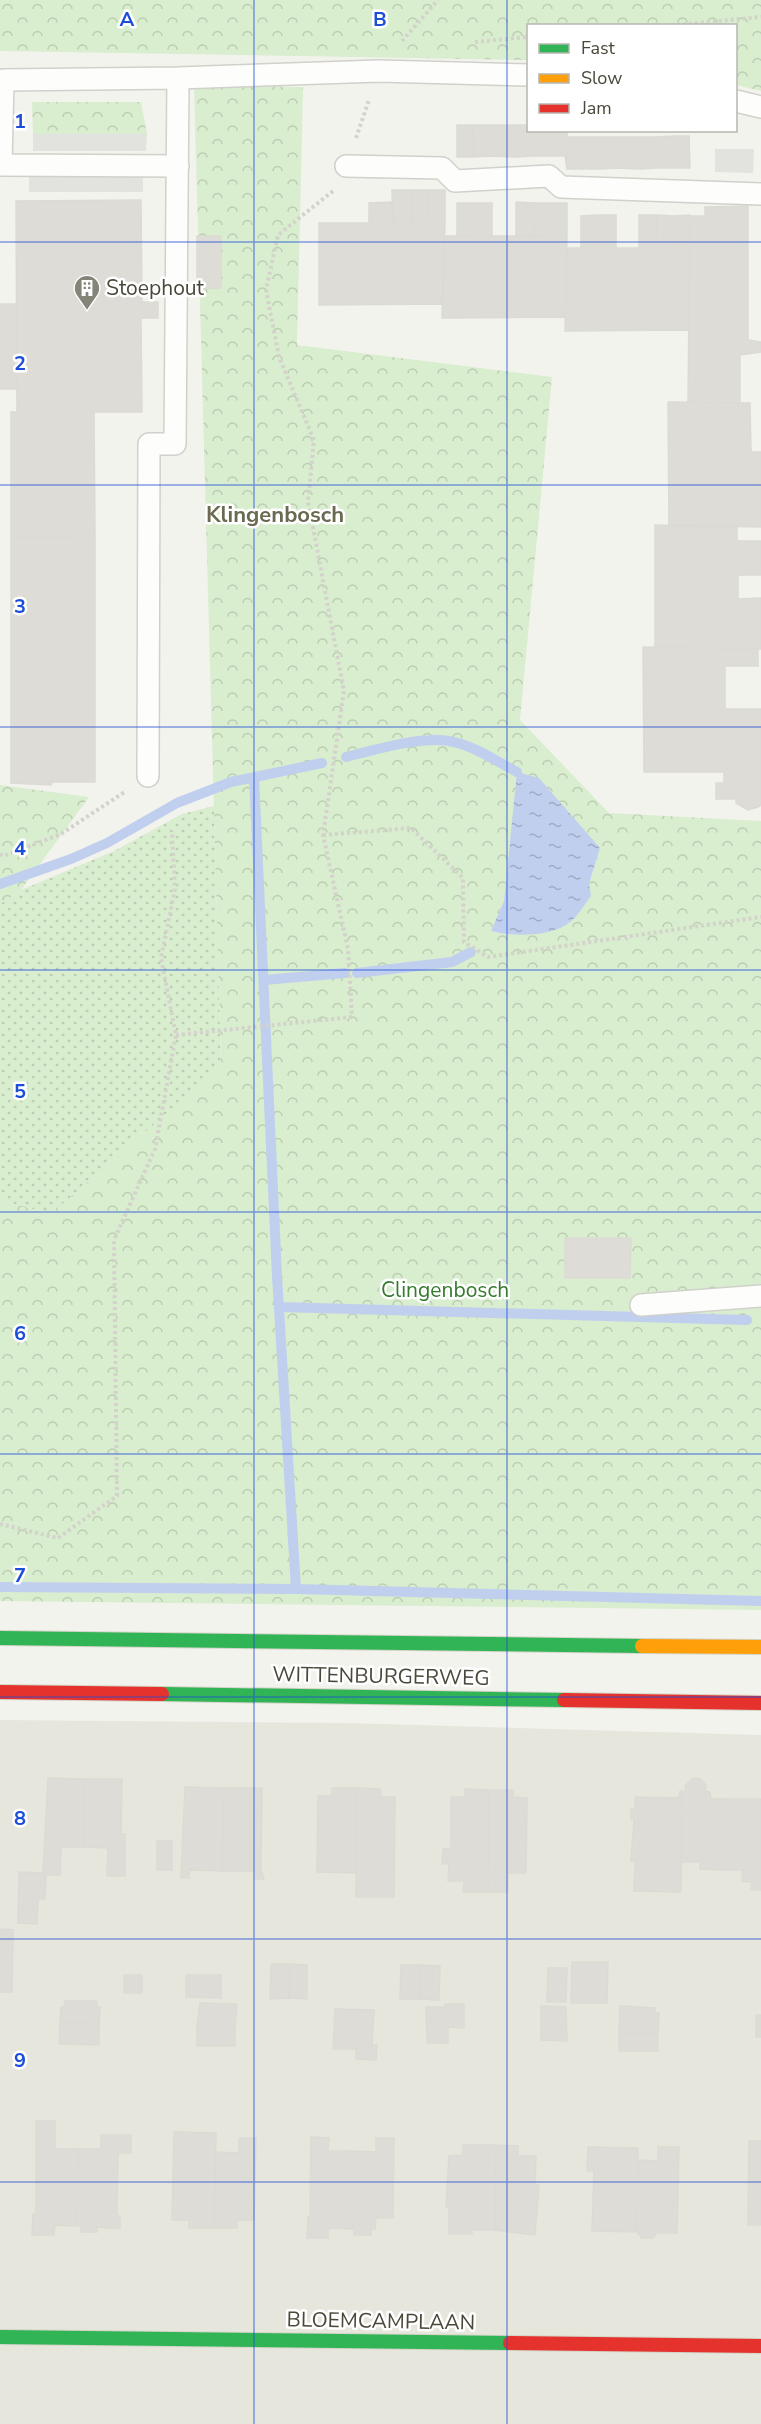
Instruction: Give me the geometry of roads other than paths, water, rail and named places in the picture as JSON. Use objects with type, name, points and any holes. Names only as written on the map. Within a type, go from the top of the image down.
[{"type":"street","name":"WITTENBURGERWEG","points":[[0,1638],[761,1647]]},
{"type":"street","name":"WITTENBURGERWEG","points":[[0,1692],[761,1703]]},
{"type":"street","name":"BLOEMCAMPLAAN","points":[[0,2337],[761,2346]]},
{"type":"lane","points":[[178,166],[0,165],[3,80],[178,78],[379,71],[527,75]]},
{"type":"lane","points":[[148,776],[149,444],[175,444],[178,78]]},
{"type":"lane","points":[[737,101],[761,107]]},
{"type":"lane","points":[[346,166],[442,168],[455,181],[549,176],[561,187],[761,194]]},
{"type":"lane","points":[[641,1305],[761,1296]]},
{"type":"water","points":[[517,772],[539,778],[600,848],[589,884],[591,896],[570,922],[563,927],[543,933],[520,935],[491,931],[504,901]]},
{"type":"waterway","points":[[346,757],[398,744],[438,740],[467,746],[517,772]]},
{"type":"waterway","points":[[0,884],[71,859],[107,843],[177,803],[231,782],[322,763]]},
{"type":"waterway","points":[[254,777],[277,1276],[296,1589]]},
{"type":"waterway","points":[[357,973],[452,962],[471,952]]},
{"type":"waterway","points":[[264,980],[345,973]]},
{"type":"waterway","points":[[280,1307],[747,1320]]},
{"type":"waterway","points":[[0,1587],[296,1589],[761,1601]]},
{"type":"place","name":"Stoephout","points":[[87,311]]},
{"type":"district","name":"Klingenbosch","points":[[275,515]]},
{"type":"park label","name":"Clingenbosch","points":[[445,1290]]}]
